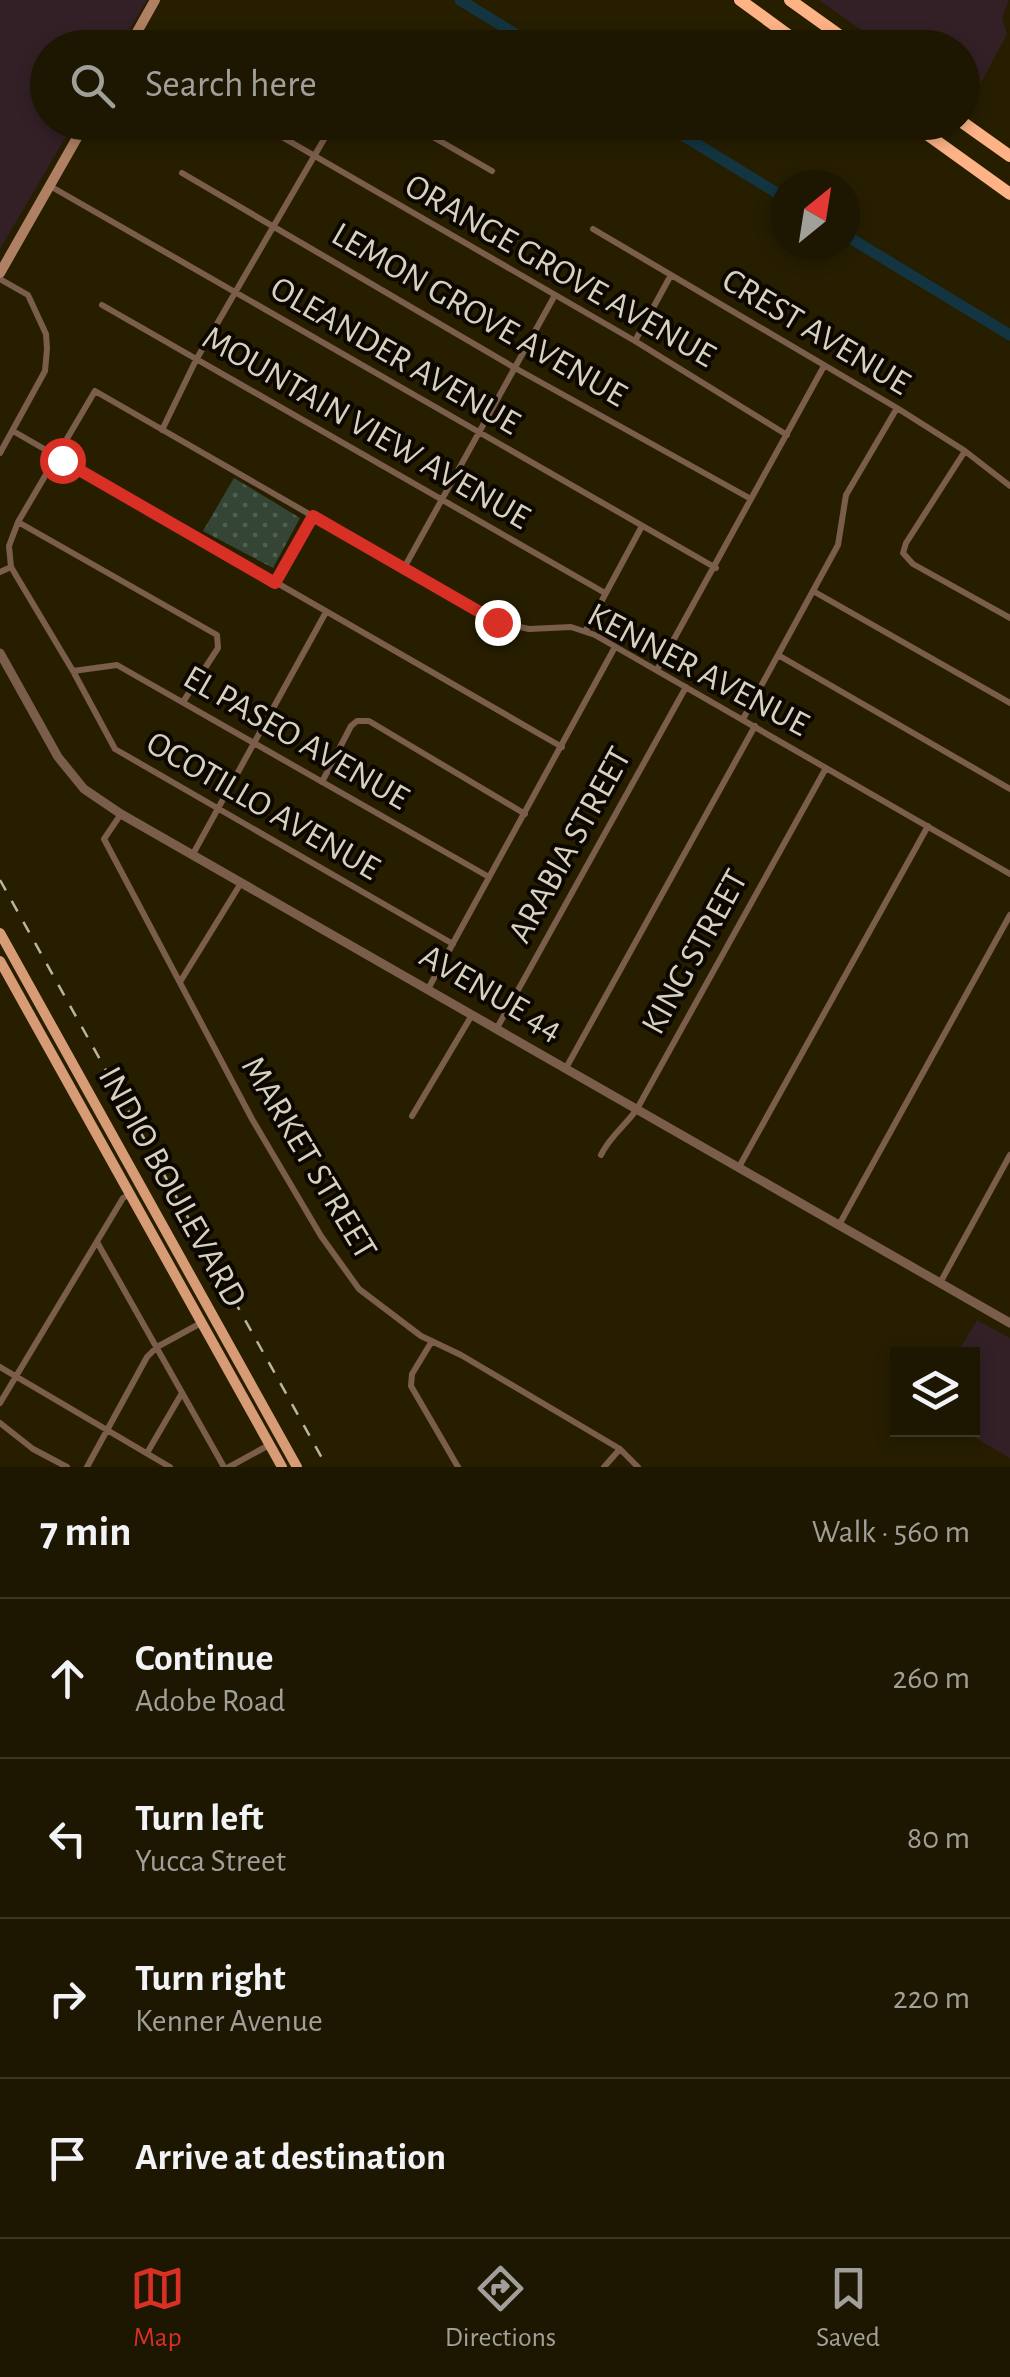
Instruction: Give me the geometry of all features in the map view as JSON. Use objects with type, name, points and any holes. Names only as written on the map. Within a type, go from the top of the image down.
[{"type":"highway","points":[[740,0],[781,30]]},
{"type":"highway","points":[[790,0],[832,30]]},
{"type":"highway","points":[[980,135],[1010,156]]},
{"type":"highway","points":[[935,140],[1010,194]]},
{"type":"main road","points":[[138,30],[155,0]]},
{"type":"main road","points":[[0,276],[76,140]]},
{"type":"main road","name":"INDIO BOULEVARD","points":[[0,933],[294,1467]]},
{"type":"main road","name":"INDIO BOULEVARD","points":[[0,961],[282,1467]]},
{"type":"main road","points":[[133,1172],[130,1194],[144,1203],[161,1234],[174,1246]]},
{"type":"main road","points":[[206,1303],[201,1323],[216,1332],[246,1376]]},
{"type":"main road","points":[[273,1424],[273,1441],[269,1445],[284,1454],[294,1467]]},
{"type":"street","name":"ORANGE GROVE AVENUE","points":[[287,140],[635,341],[786,434]]},
{"type":"street","points":[[162,430],[196,360],[323,140]]},
{"type":"street","points":[[438,140],[492,172]]},
{"type":"street","name":"LEMON GROVE AVENUE","points":[[182,173],[515,368],[751,498]]},
{"type":"street","name":"OLEANDER AVENUE","points":[[50,186],[716,568]]},
{"type":"street","name":"CREST AVENUE","points":[[592,229],[897,408],[1010,486]]},
{"type":"street","points":[[635,341],[671,275]]},
{"type":"street","points":[[0,276],[28,296],[46,334],[45,371],[0,453]]},
{"type":"street","points":[[404,568],[555,296]]},
{"type":"street","name":"MOUNTAIN VIEW AVENUE","points":[[102,305],[605,593]]},
{"type":"street","points":[[657,670],[824,366]]},
{"type":"street","name":"KENNER AVENUE","points":[[57,457],[95,391],[497,622],[528,630],[558,626],[586,630],[1010,874]]},
{"type":"street","points":[[743,719],[838,546],[846,495],[897,408]]},
{"type":"street","points":[[13,431],[562,747]]},
{"type":"street","points":[[964,451],[903,553],[913,564],[1010,618]]},
{"type":"street","points":[[0,572],[11,568],[9,546],[18,522],[57,457]]},
{"type":"street","points":[[275,583],[313,516]]},
{"type":"street","points":[[18,522],[217,634],[218,648],[183,702]]},
{"type":"street","points":[[586,630],[642,526]]},
{"type":"street","name":"OCOTILLO AVENUE","points":[[11,568],[74,671],[115,749],[453,944]]},
{"type":"street","points":[[813,590],[1010,703]]},
{"type":"street","points":[[192,854],[326,612]]},
{"type":"street","points":[[428,988],[615,647]]},
{"type":"street","name":"AVENUE 44","points":[[0,653],[58,757],[84,789],[121,814],[1010,1323]]},
{"type":"street","points":[[778,655],[1010,789]]},
{"type":"street","name":"EL PASEO AVENUE","points":[[74,671],[117,665],[489,877]]},
{"type":"street","name":"ARABIA STREET","points":[[497,1028],[686,687]]},
{"type":"street","points":[[322,782],[351,726],[357,721],[368,721],[525,814]]},
{"type":"street","points":[[566,1068],[755,726]]},
{"type":"street","name":"KING STREET","points":[[601,1154],[637,1109],[826,768]]},
{"type":"street","name":"MARKET STREET","points":[[121,814],[104,839],[252,1119],[321,1236],[359,1288],[432,1341],[620,1450],[638,1467]]},
{"type":"street","points":[[739,1167],[928,826]]},
{"type":"street","points":[[180,982],[242,882]]},
{"type":"street","points":[[839,1225],[1010,915]]},
{"type":"street","points":[[412,1116],[473,1014]]},
{"type":"street","points":[[940,1283],[1010,1154]]},
{"type":"street","points":[[0,1403],[123,1198],[130,1194]]},
{"type":"street","points":[[97,1242],[226,1467],[269,1445]]},
{"type":"street","points":[[87,1467],[147,1357],[201,1323]]},
{"type":"street","points":[[432,1341],[412,1374],[411,1386],[458,1467]]},
{"type":"street","points":[[0,1367],[170,1467]]},
{"type":"street","points":[[147,1453],[182,1392]]},
{"type":"street","points":[[0,1423],[33,1449],[67,1467]]},
{"type":"street","points":[[604,1467],[620,1450]]},
{"type":"shaded area","points":[[0,0],[147,0],[129,30],[30,30],[30,140],[64,140],[0,249]]},
{"type":"shaded area","points":[[819,0],[1009,0],[1002,18],[1007,34],[980,85],[980,30],[861,30]]},
{"type":"shaded area","points":[[977,1320],[1010,1338],[1010,1458],[974,1437],[980,1437],[980,1347],[961,1347]]},
{"type":"green space","points":[[234,478],[300,518],[273,568],[203,531]]},
{"type":"waterway","points":[[460,0],[509,30]]},
{"type":"waterway","points":[[690,140],[770,189]]},
{"type":"waterway","points":[[860,244],[1010,335]]},
{"type":"railway","points":[[0,880],[327,1467]]},
{"type":"route","points":[[62,460],[275,583],[313,516],[497,622]]}]
